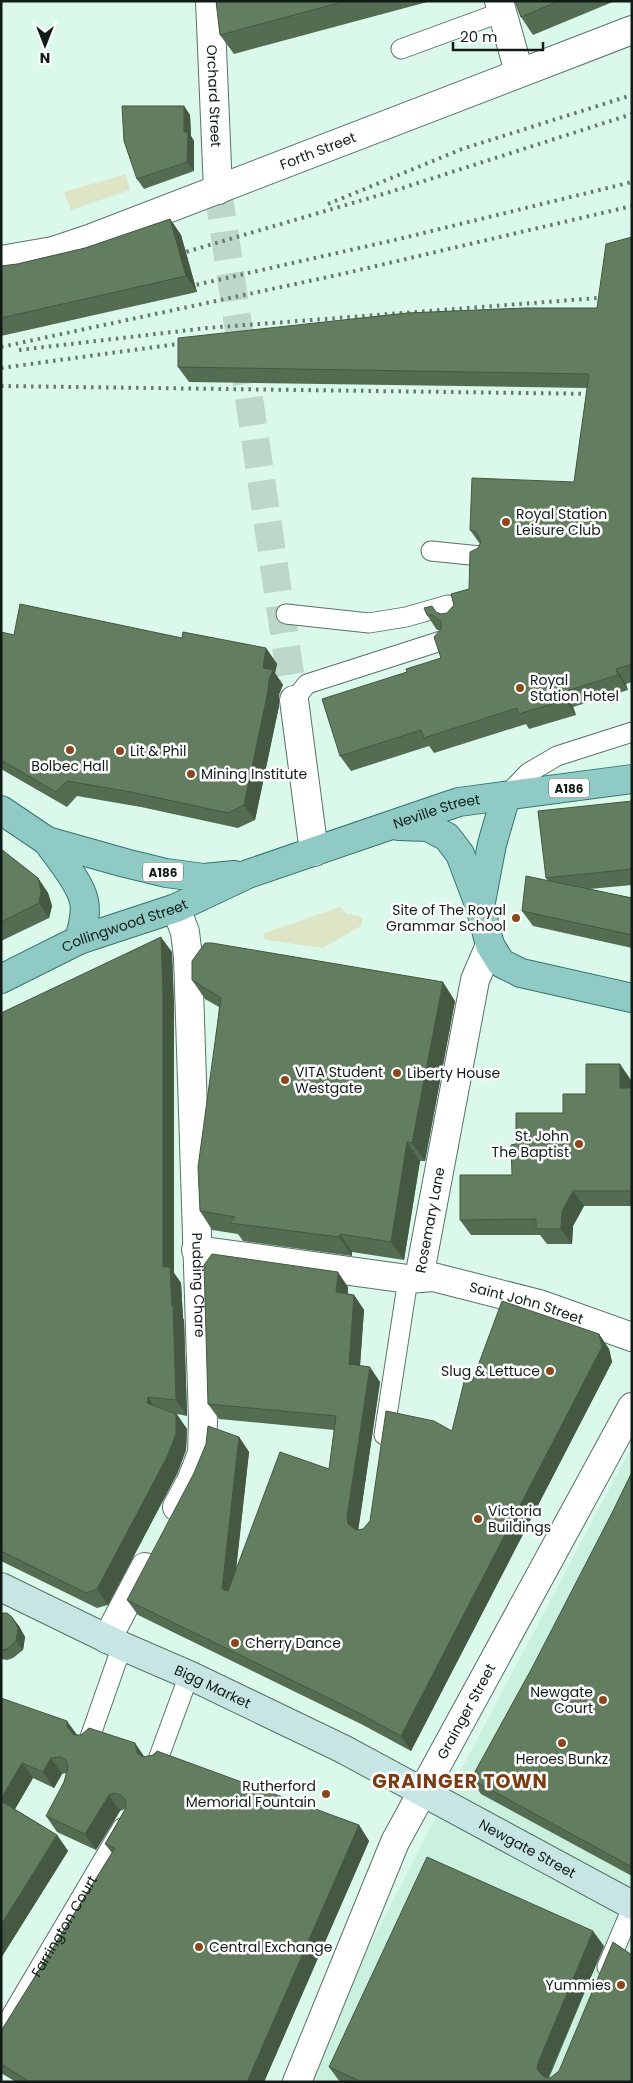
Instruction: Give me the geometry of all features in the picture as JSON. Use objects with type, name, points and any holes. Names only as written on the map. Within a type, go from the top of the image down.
[{"type":"main road","name":"Neville Street","points":[[248,874],[459,802],[632,780]]},
{"type":"main road","points":[[480,907],[492,844],[506,796]]},
{"type":"main road","name":"A186","points":[[1,810],[47,840],[166,873],[204,878],[248,874]]},
{"type":"main road","name":"A186","points":[[392,826],[428,827],[447,836],[460,854],[480,907],[490,945],[501,963],[521,973],[632,998]]},
{"type":"main road","name":"A186","points":[[47,840],[81,892],[84,903],[79,940]]},
{"type":"main road","name":"Collingwood Street","points":[[1,979],[79,940],[176,908],[248,874]]},
{"type":"main road","name":"Bigg Market","points":[[1,1587],[115,1643],[189,1675],[344,1749],[422,1790]]},
{"type":"main road","name":"Newgate Street","points":[[422,1790],[632,1907]]},
{"type":"street","name":"Orchard Street","points":[[210,1],[218,190]]},
{"type":"street","points":[[500,7],[519,72]]},
{"type":"street","name":"Forth Street","points":[[1,260],[53,251],[90,239],[632,30]]},
{"type":"street","points":[[294,700],[314,852]]},
{"type":"street","name":"Pudding Chare","points":[[115,1643],[163,1534],[191,1482],[202,1453],[203,1421],[188,957],[185,932],[176,908]]},
{"type":"street","name":"Rosemary Lane","points":[[196,1250],[414,1278],[475,980],[490,945]]},
{"type":"street","name":"Saint John Street","points":[[414,1278],[433,1276],[539,1304],[632,1337]]},
{"type":"street","name":"Grainger Street","points":[[297,2082],[395,1842],[632,1407]]},
{"type":"lane","points":[[401,49],[500,7]]},
{"type":"lane","points":[[431,551],[480,556]]},
{"type":"lane","points":[[286,614],[369,623],[406,617],[448,605],[453,618]]},
{"type":"lane","points":[[294,700],[307,684],[441,640]]},
{"type":"lane","points":[[506,796],[528,773],[557,756],[632,732]]},
{"type":"lane","points":[[382,1450],[414,1278]]},
{"type":"lane","points":[[90,1740],[115,1643]]},
{"type":"lane","points":[[157,1762],[189,1675]]},
{"type":"lane","name":"Farrington Court","points":[[1,2033],[126,1820]]},
{"type":"lane","points":[[601,1981],[632,1907]]},
{"type":"shaded area","points":[[126,174],[130,190],[71,210],[64,192]]},
{"type":"shaded area","points":[[340,907],[347,914],[360,916],[363,920],[361,926],[323,948],[264,938],[264,933]]},
{"type":"shaded area","points":[[632,1446],[632,2082],[300,2082],[422,1844]]},
{"type":"building","points":[[216,1],[346,1],[220,35]]},
{"type":"building","points":[[515,1],[559,1],[521,17]]},
{"type":"building","points":[[122,106],[184,106],[184,132],[188,132],[187,162],[137,179],[124,141]]},
{"type":"building","points":[[170,219],[186,276],[1,318],[1,266],[85,248]]},
{"type":"building","points":[[632,237],[632,664],[616,669],[618,675],[563,692],[565,700],[519,714],[517,708],[424,738],[421,730],[340,756],[322,699],[407,672],[406,669],[441,658],[434,637],[441,629],[441,622],[433,615],[427,615],[424,608],[432,606],[436,612],[441,614],[447,613],[454,605],[451,594],[469,589],[470,552],[478,548],[481,542],[476,532],[470,530],[472,478],[574,482],[589,374],[178,367],[178,338],[407,313],[524,308],[597,308],[606,244]]},
{"type":"building","points":[[20,604],[182,638],[183,632],[266,648],[263,668],[273,670],[269,679],[244,805],[228,813],[131,792],[67,781],[56,792],[1,760],[1,632],[14,635]]},
{"type":"building","points":[[632,801],[632,869],[546,878],[538,811]]},
{"type":"building","points":[[1,849],[38,878],[41,891],[39,903],[1,922]]},
{"type":"building","points":[[526,876],[632,898],[632,935],[522,911]]},
{"type":"building","points":[[161,937],[163,991],[163,1267],[170,1267],[176,1400],[148,1397],[147,1403],[176,1414],[176,1434],[166,1459],[97,1589],[86,1593],[1,1551],[1,1013]]},
{"type":"building","name":"VITA Student Westgate","points":[[205,943],[443,982],[412,1143],[407,1142],[391,1242],[340,1234],[339,1237],[230,1223],[235,1217],[200,1211],[198,1167],[221,998],[192,980],[192,961]]},
{"type":"building","points":[[586,1064],[620,1064],[620,1088],[632,1088],[632,1191],[573,1191],[562,1211],[561,1229],[536,1229],[536,1219],[460,1220],[460,1175],[512,1175],[511,1145],[516,1144],[516,1113],[563,1113],[563,1094],[586,1094]]},
{"type":"building","points":[[212,1254],[338,1272],[336,1292],[354,1295],[349,1364],[370,1367],[347,1517],[348,1524],[356,1530],[363,1529],[370,1521],[386,1411],[434,1421],[452,1431],[465,1378],[472,1382],[502,1301],[599,1334],[602,1347],[401,1736],[353,1710],[127,1600],[194,1473],[206,1444],[208,1426],[239,1437],[222,1589],[228,1591],[280,1452],[329,1469],[336,1416],[208,1404],[204,1265]]},
{"type":"building","points":[[632,1472],[632,1867],[471,1779],[532,1668]]},
{"type":"building","points":[[1,1613],[7,1613],[12,1617],[18,1628],[16,1641],[7,1649],[1,1650]]},
{"type":"building","name":"Central Exchange","points":[[1,1698],[67,1721],[67,1727],[74,1735],[81,1735],[89,1728],[135,1743],[137,1753],[143,1757],[153,1755],[157,1751],[359,1825],[247,2082],[30,2082],[1,2064],[1,2031],[115,1848],[105,1844],[125,1810],[126,1804],[125,1799],[120,1795],[115,1793],[109,1795],[85,1834],[46,1816],[64,1782],[68,1767],[66,1760],[61,1757],[51,1758],[43,1772],[22,1763],[1,1799]]},
{"type":"building","points":[[1,1801],[57,1835],[1,1925]]},
{"type":"building","points":[[427,1857],[593,1931],[538,2063],[537,2069],[544,2077],[550,2078],[559,2071],[613,1942],[632,1955],[632,2082],[362,2082],[329,2067]]},
{"type":"tunnel","points":[[218,190],[294,700]]},
{"type":"railway","points":[[328,204],[462,149],[632,95]]},
{"type":"railway","points":[[172,256],[390,192],[632,114]]},
{"type":"railway","points":[[182,288],[399,239],[632,182]]},
{"type":"railway","points":[[1,347],[342,274],[632,206]]},
{"type":"railway","points":[[19,350],[207,328],[611,297]]},
{"type":"railway","points":[[1,368],[192,342]]},
{"type":"railway","points":[[1,386],[598,394]]},
{"type":"place","name":"Royal Station Leisure Club","points":[[506,522]]},
{"type":"place","name":"Royal Station Hotel","points":[[520,688]]},
{"type":"place","name":"Bolbec Hall","points":[[70,750]]},
{"type":"place","name":"Lit & Phil","points":[[120,751]]},
{"type":"place","name":"Mining Institute","points":[[191,774]]},
{"type":"place","name":"Site of The Royal Grammar School","points":[[516,918]]},
{"type":"place","name":"Liberty House","points":[[397,1073]]},
{"type":"place","name":"VITA Student Westgate","points":[[285,1080]]},
{"type":"place","name":"St. John The Baptist","points":[[579,1144]]},
{"type":"place","name":"Slug & Lettuce","points":[[550,1371]]},
{"type":"place","name":"Victoria Buildings","points":[[478,1519]]},
{"type":"place","name":"Cherry Dance","points":[[235,1643]]},
{"type":"place","name":"Newgate Court","points":[[603,1700]]},
{"type":"place","name":"Heroes Bunkz","points":[[562,1743]]},
{"type":"place","name":"Rutherford Memorial Fountain","points":[[326,1794]]},
{"type":"place","name":"Central Exchange","points":[[199,1947]]},
{"type":"place","name":"Yummies","points":[[621,1985]]},
{"type":"district","name":"GRAINGER TOWN","points":[[460,1781]]}]
